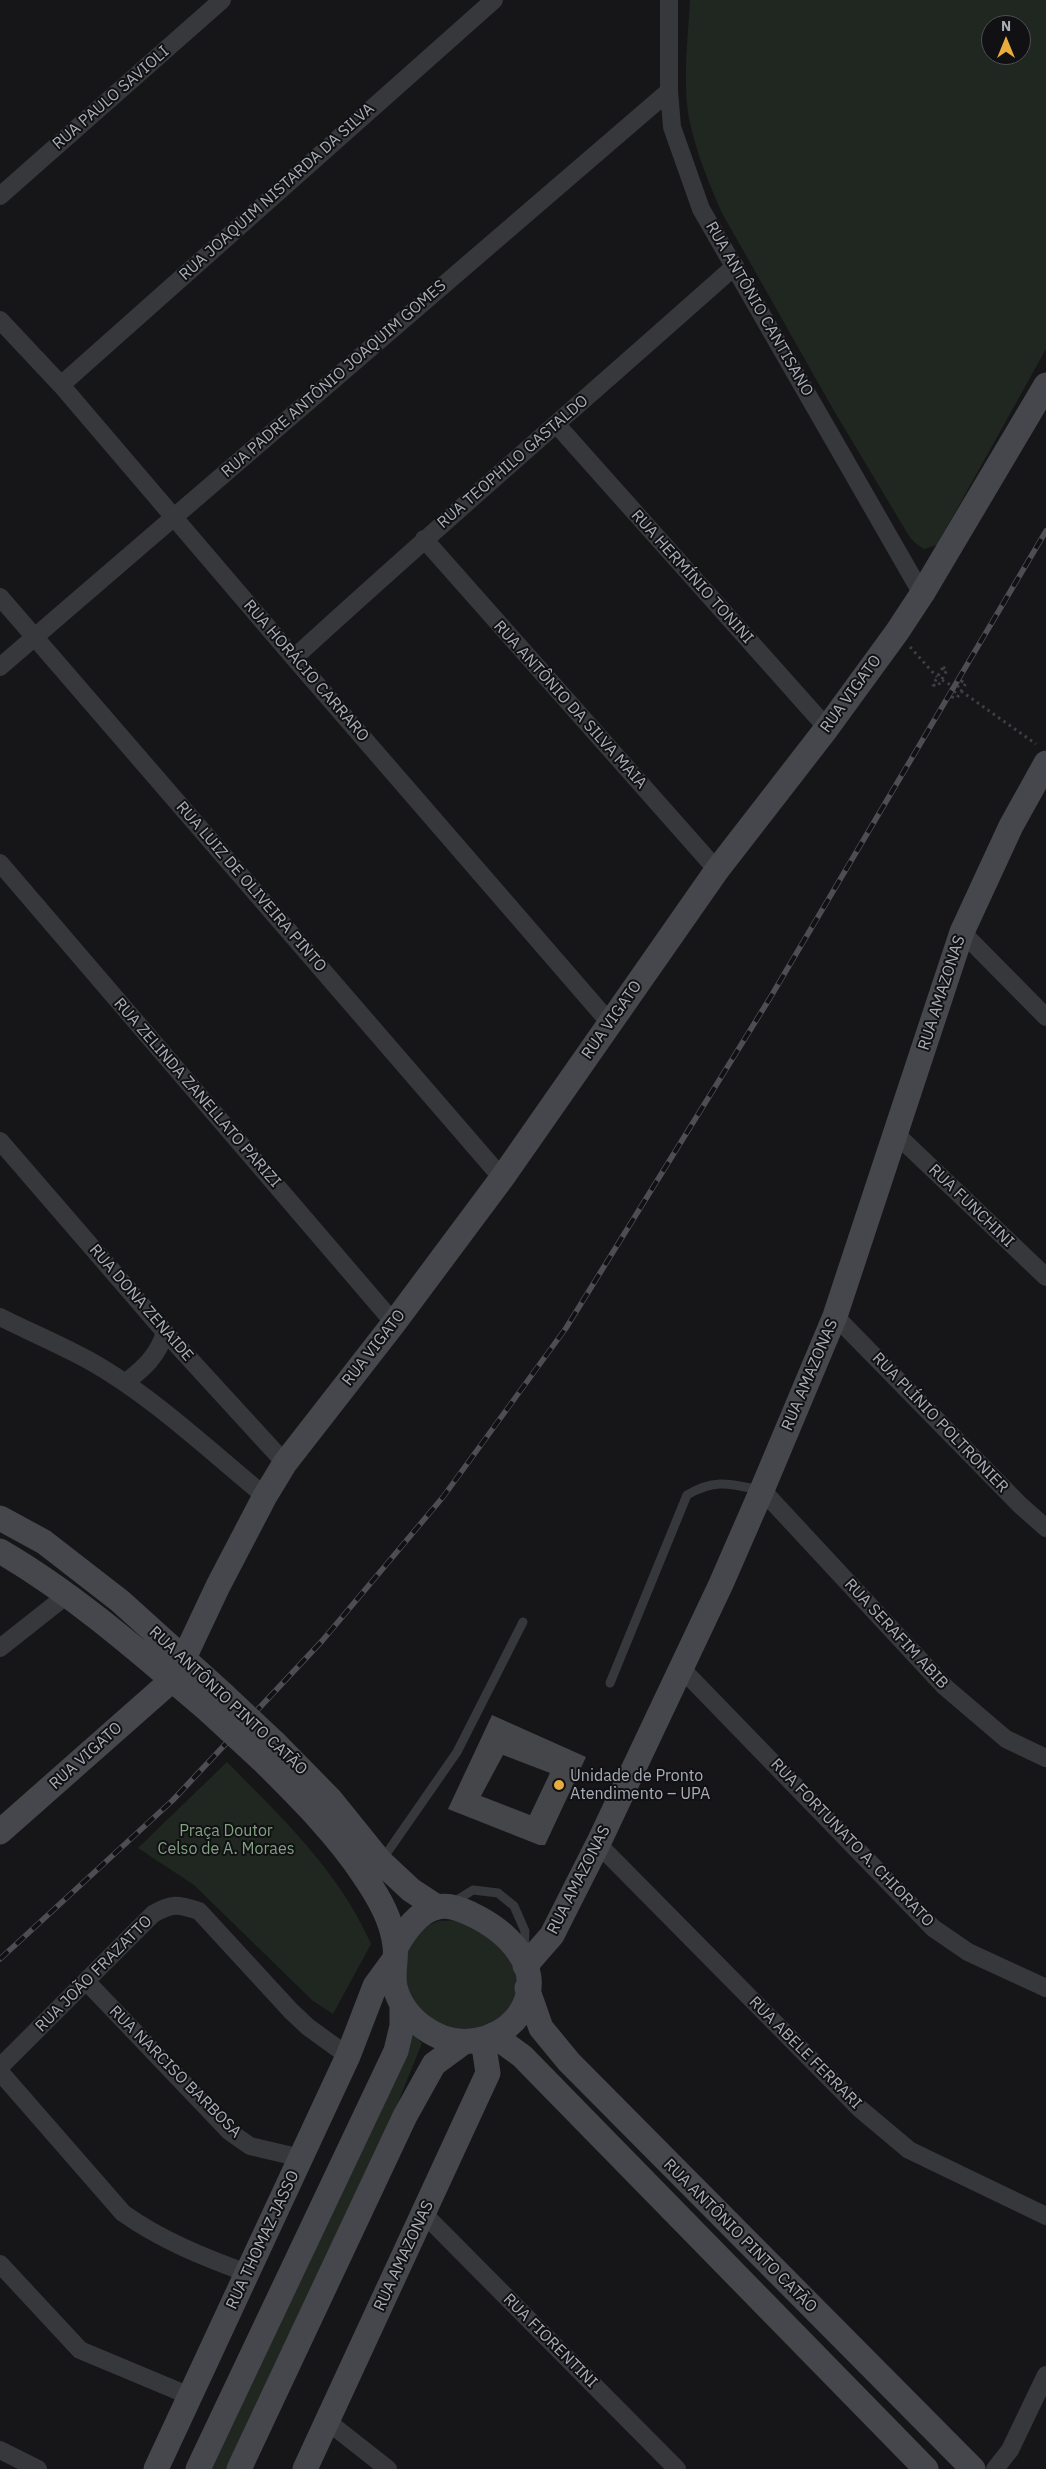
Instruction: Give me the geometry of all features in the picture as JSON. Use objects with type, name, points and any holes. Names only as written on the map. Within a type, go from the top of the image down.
[{"type":"street","name":"RUA PAULO SAVIOLI","points":[[0,196],[221,0]]},
{"type":"street","name":"RUA JOAQUIM NISTARDA DA SILVA","points":[[60,385],[494,0]]},
{"type":"street","name":"RUA ANTÔNIO CANTISANO","points":[[669,0],[669,90],[672,127],[701,209],[922,594]]},
{"type":"street","name":"RUA PADRE ANTÔNIO JOAQUIM GOMES","points":[[0,667],[669,90]]},
{"type":"street","name":"RUA TEOPHILO GASTALDO","points":[[294,658],[424,539],[557,425],[735,266]]},
{"type":"street","name":"RUA HORÁCIO CARRARO","points":[[0,320],[60,385],[610,1023]]},
{"type":"street","name":"RUA VIGATO","points":[[184,1658],[218,1586],[265,1496],[286,1463],[394,1323],[502,1178],[717,870],[827,728],[897,632],[922,594],[1046,385]]},
{"type":"street","name":"RUA HERMÍNIO TONINI","points":[[557,425],[827,728]]},
{"type":"street","name":"RUA ANTÔNIO DA SILVA MAIA","points":[[424,539],[717,870]]},
{"type":"street","name":"RUA LUIZ DE OLIVEIRA PINTO","points":[[0,597],[502,1178]]},
{"type":"street","name":"RUA AMAZONAS","points":[[526,1972],[552,1935],[598,1844],[721,1584],[762,1490],[835,1316],[962,932],[1044,760]]},
{"type":"street","name":"RUA ZELINDA ZANELLATO PARIZI","points":[[0,863],[394,1323]]},
{"type":"street","points":[[962,932],[1046,1017]]},
{"type":"street","name":"RUA FUNCHINI","points":[[896,1134],[1046,1277]]},
{"type":"street","name":"RUA DONA ZENAIDE","points":[[0,1141],[165,1332],[286,1463]]},
{"type":"street","name":"RUA PLÍNIO POLTRONIER","points":[[835,1316],[1020,1505],[1046,1528]]},
{"type":"street","points":[[0,1318],[90,1361],[196,1438],[265,1496]]},
{"type":"street","points":[[124,1384],[153,1359],[160,1348],[165,1332]]},
{"type":"street","name":"RUA SERAFIM ABIB","points":[[762,1490],[945,1687],[1006,1739],[1046,1758]]},
{"type":"street","name":"RUA ANTÔNIO PINTO CATÃO","points":[[0,1518],[44,1542],[120,1601],[184,1658],[217,1703],[268,1751],[331,1800],[381,1862],[411,1890],[442,1906]]},
{"type":"street","name":"RUA ANTÔNIO PINTO CATÃO","points":[[0,1551],[36,1572],[110,1627],[172,1680],[217,1703]]},
{"type":"street","points":[[0,1648],[67,1595]]},
{"type":"street","name":"RUA FORTUNATO A. CHIORATO","points":[[680,1668],[933,1928],[968,1952],[1046,1988]]},
{"type":"street","name":"RUA VIGATO","points":[[0,1832],[172,1680]]},
{"type":"street","name":"RUA ANTÔNIO PINTO CATÃO","points":[[268,1751],[365,1877],[387,1913],[395,1954]]},
{"type":"street","name":"RUA ABELE FERRARI","points":[[598,1844],[859,2108],[909,2150],[1046,2216]]},
{"type":"street","name":"RUA JOÃO FRAZATTO","points":[[0,2067],[152,1914],[168,1905],[184,1906],[199,1911],[308,2027],[348,2056]]},
{"type":"street","points":[[198,2469],[396,2051],[402,2026],[395,1954],[405,1930],[423,1914],[442,1906],[470,1914],[508,1937],[526,1972],[524,2006],[514,2021],[434,2064],[405,2116],[239,2469]]},
{"type":"street","name":"RUA THOMAZ JASSO","points":[[156,2469],[348,2056],[378,1980],[395,1954]]},
{"type":"street","name":"RUA ANTÔNIO PINTO CATÃO","points":[[526,1972],[541,2028],[569,2062],[973,2469]]},
{"type":"street","name":"RUA NARCISO BARBOSA","points":[[86,1981],[230,2132],[250,2146],[301,2158]]},
{"type":"street","points":[[365,2009],[399,1996]]},
{"type":"street","points":[[399,1996],[412,2018],[432,2034],[450,2040],[480,2039]]},
{"type":"street","name":"RUA AMAZONAS","points":[[305,2469],[488,2073],[480,2039]]},
{"type":"street","name":"RUA ANTÔNIO PINTO CATÃO","points":[[480,2039],[522,2056],[926,2469]]},
{"type":"street","points":[[0,2072],[122,2213],[146,2230],[189,2251],[247,2273]]},
{"type":"street","name":"RUA FIORENTINI","points":[[423,2214],[677,2469]]},
{"type":"street","points":[[0,2264],[80,2350],[190,2396]]},
{"type":"street","points":[[995,2469],[1010,2450],[1046,2375]]},
{"type":"street","points":[[327,2421],[388,2469]]},
{"type":"street","points":[[0,2450],[38,2469]]},
{"type":"lane","points":[[610,1683],[687,1495],[702,1486],[721,1482],[762,1490]]},
{"type":"lane","points":[[381,1862],[457,1752],[523,1622]]},
{"type":"path","points":[[897,632],[937,677]]},
{"type":"path","points":[[943,667],[948,670],[938,686],[933,685],[937,677],[943,667]]},
{"type":"path","points":[[942,680],[956,688]]},
{"type":"path","points":[[961,681],[966,683],[957,698],[952,697],[956,688],[961,681]]},
{"type":"path","points":[[961,691],[1044,760]]},
{"type":"green space","points":[[690,0],[1046,0],[1046,349],[937,545],[924,549],[909,536],[833,409],[722,213],[704,169],[690,123],[686,93]]},
{"type":"green space","name":"Praça Doutor Celso de A. Moraes","points":[[227,1762],[288,1825],[326,1869],[358,1917],[371,1944],[333,2014],[313,2001],[194,1885],[138,1848]]},
{"type":"green space","points":[[439,1921],[462,1921],[488,1935],[500,1946],[515,1974],[517,1988],[514,2003],[506,2016],[494,2025],[469,2035],[435,2026],[407,1998],[402,1961],[421,1928]]},
{"type":"green space","points":[[409,2031],[422,2043],[393,2115],[227,2469],[204,2469]]},
{"type":"building","name":"Unidade de Pronto Atendimento – UPA","points":[[492,1715],[586,1757],[545,1845],[539,1845],[448,1809]],"holes":[[[503,1755],[550,1773],[530,1815],[481,1796]]]},
{"type":"railway","points":[[0,1959],[173,1800],[322,1641],[443,1497],[566,1328],[770,998],[1046,531]]},
{"type":"place","name":"Unidade de Pronto Atendimento – UPA","points":[[559,1785]]}]
